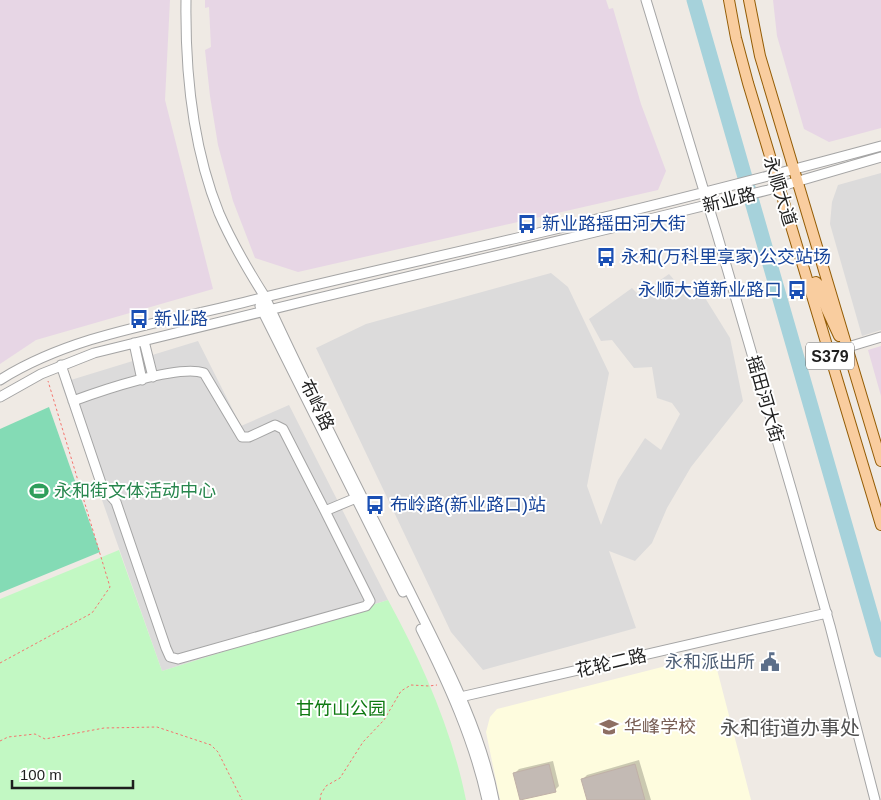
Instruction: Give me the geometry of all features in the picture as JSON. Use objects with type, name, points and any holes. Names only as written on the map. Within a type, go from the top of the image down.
[{"type":"main road","name":"永顺大道","points":[[729,0],[736,38],[778,186],[881,525]]},
{"type":"main road","name":"永顺大道","points":[[749,0],[760,56],[881,461]]},
{"type":"main road","points":[[811,293],[811,284],[816,282],[820,286],[832,322],[849,352]]},
{"type":"street","name":"布岭路","points":[[186,0],[191,103],[206,174],[219,213],[356,498],[456,698],[487,800]]},
{"type":"street","name":"摇田河大街","points":[[646,0],[712,204],[826,614],[875,800]]},
{"type":"street","name":"新业路","points":[[0,380],[45,357],[87,341],[707,192],[881,146]]},
{"type":"street","name":"新业路","points":[[0,397],[45,372],[94,353],[712,204],[768,190],[881,157]]},
{"type":"street","name":"布岭路","points":[[266,310],[456,698],[484,760],[494,800]]},
{"type":"street","points":[[849,352],[881,337]]},
{"type":"street","points":[[144,341],[153,377]]},
{"type":"street","points":[[134,344],[142,380]]},
{"type":"street","points":[[61,365],[73,401],[102,486],[116,502],[170,656],[178,659],[366,606],[370,601],[282,429],[275,425],[249,437],[242,437],[204,372],[195,369],[153,377],[113,386],[73,401]]},
{"type":"street","points":[[325,511],[356,498]]},
{"type":"street","name":"花轮二路","points":[[456,698],[826,614]]},
{"type":"path","points":[[0,664],[92,613],[110,587],[45,372]]},
{"type":"path","points":[[320,800],[326,786],[340,778],[363,742],[384,720],[401,691],[411,685],[429,686],[446,681]]},
{"type":"path","points":[[0,741],[8,737],[35,734],[45,739],[104,728],[157,727],[210,745],[218,752],[242,800]]},
{"type":"shaded area","points":[[0,0],[170,0],[165,100],[213,289],[36,340],[0,364]]},
{"type":"shaded area","points":[[205,0],[606,0],[609,9],[613,8],[641,104],[666,171],[658,190],[298,272],[255,258],[233,201],[218,145],[205,50],[211,47],[209,7],[205,8]]},
{"type":"shaded area","points":[[773,0],[881,0],[881,128],[829,142],[804,129],[777,36]]},
{"type":"shaded area","points":[[881,173],[881,330],[862,336],[830,224],[832,202],[838,185]]},
{"type":"shaded area","points":[[551,273],[568,287],[609,373],[587,486],[601,525],[618,480],[645,438],[661,450],[680,414],[672,403],[657,398],[652,367],[634,368],[612,340],[601,341],[589,319],[632,288],[639,295],[669,274],[690,298],[702,293],[730,338],[743,401],[691,467],[667,508],[652,543],[635,561],[609,551],[636,628],[483,670],[451,632],[316,348],[366,324]]},
{"type":"shaded area","points":[[198,341],[241,426],[289,405],[388,600],[162,671],[61,383]]},
{"type":"shaded area","points":[[881,346],[881,396],[868,350]]},
{"type":"shaded area","name":"华峰学校","points":[[713,654],[751,800],[500,800],[486,732],[490,717],[497,709]]},
{"type":"green space","name":"永和街文体活动中心","points":[[49,407],[100,552],[0,593],[0,429]]},
{"type":"green space","name":"甘竹山公园","points":[[119,550],[162,671],[388,600],[413,648],[444,722],[453,748],[466,800],[0,800],[0,599]]},
{"type":"building","points":[[549,764],[556,792],[520,800],[513,773]]},
{"type":"building","points":[[635,764],[645,800],[587,800],[581,779]]},
{"type":"waterway","points":[[694,0],[881,650]]},
{"type":"place","name":"新业路摇田河大街","points":[[527,224]]},
{"type":"place","name":"永和(万科里享家)公交站场","points":[[606,257]]},
{"type":"place","name":"永顺大道新业路口","points":[[797,290]]},
{"type":"place","name":"新业路","points":[[139,319]]},
{"type":"place","name":"永和街文体活动中心","points":[[39,491]]},
{"type":"place","name":"布岭路(新业路口)站","points":[[375,505]]},
{"type":"place","name":"永和派出所","points":[[770,662]]},
{"type":"place","name":"华峰学校","points":[[609,727]]},
{"type":"district","name":"永和街道办事处","points":[[790,728]]}]
